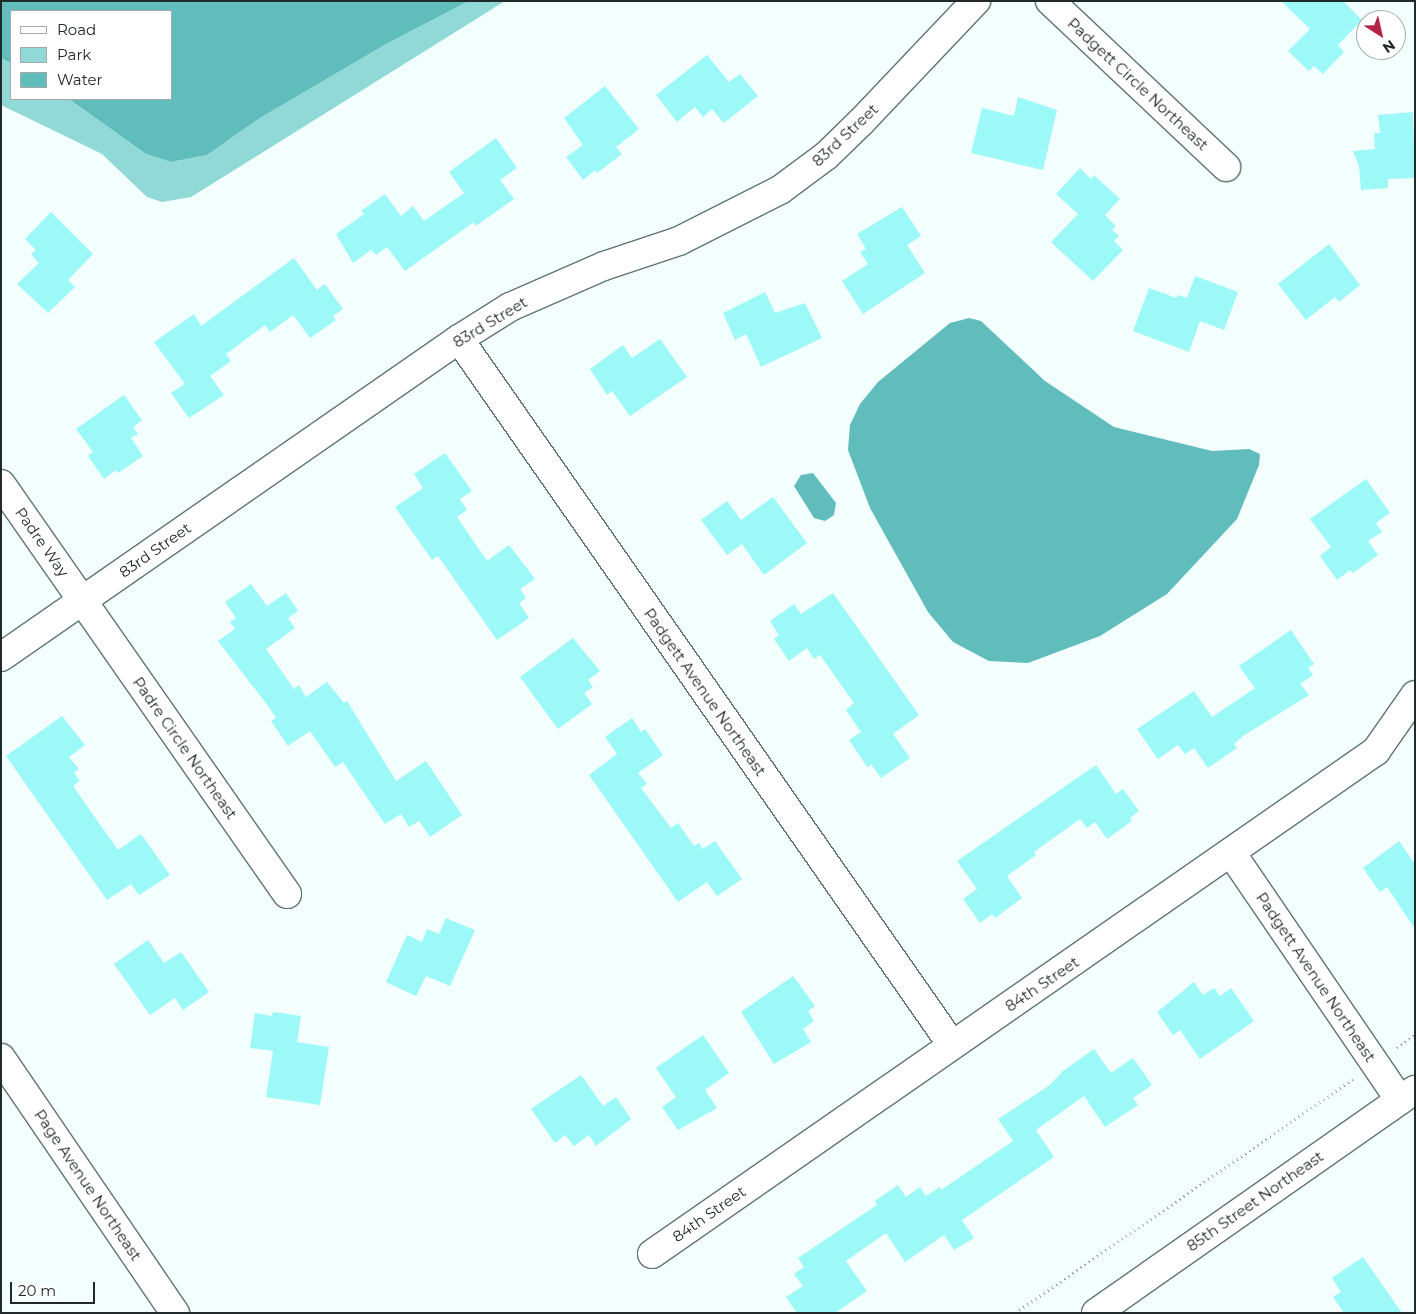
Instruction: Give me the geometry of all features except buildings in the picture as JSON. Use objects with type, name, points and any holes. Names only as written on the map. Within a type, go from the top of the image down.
[{"type":"street","name":"83rd Street","points":[[1,657],[459,339],[510,308],[551,288],[679,241],[780,190],[826,156],[862,121],[976,1]]},
{"type":"street","name":"Padgett Circle Northeast","points":[[1050,1],[1226,167]]},
{"type":"street","name":"Padgett Avenue Northeast","points":[[459,339],[952,1045]]},
{"type":"street","name":"Padre Way","points":[[1,484],[83,601]]},
{"type":"street","name":"Padre Circle Northeast","points":[[83,601],[287,894]]},
{"type":"street","name":"84th Street","points":[[652,1254],[952,1045],[1232,854],[1376,751],[1415,696]]},
{"type":"street","name":"Padgett Avenue Northeast","points":[[1232,854],[1407,1095]]},
{"type":"street","name":"Page Avenue Northeast","points":[[1,1058],[175,1313]]},
{"type":"street","name":"85th Street Northeast","points":[[1096,1313],[1407,1095]]},
{"type":"path","points":[[1401,1045],[1415,1035]]},
{"type":"path","points":[[1015,1313],[1355,1078]]},
{"type":"green space","points":[[469,1],[505,1],[191,197],[162,202],[147,197],[102,154],[1,105],[1,58],[10,62],[10,100],[70,100],[146,154],[171,162],[207,155],[260,118],[388,43]]},
{"type":"water","points":[[1,1],[469,1],[388,43],[260,118],[207,155],[171,162],[146,154],[70,100],[172,100],[172,10],[10,10],[10,62],[1,58]]},
{"type":"water","points":[[969,318],[981,321],[1045,381],[1114,427],[1212,451],[1249,449],[1260,454],[1259,465],[1237,519],[1167,594],[1100,636],[1028,663],[989,661],[953,642],[928,612],[870,508],[848,450],[850,425],[860,404],[878,382],[950,323]]},
{"type":"water","points":[[813,473],[836,503],[834,515],[825,521],[814,518],[794,486],[801,475]]}]
